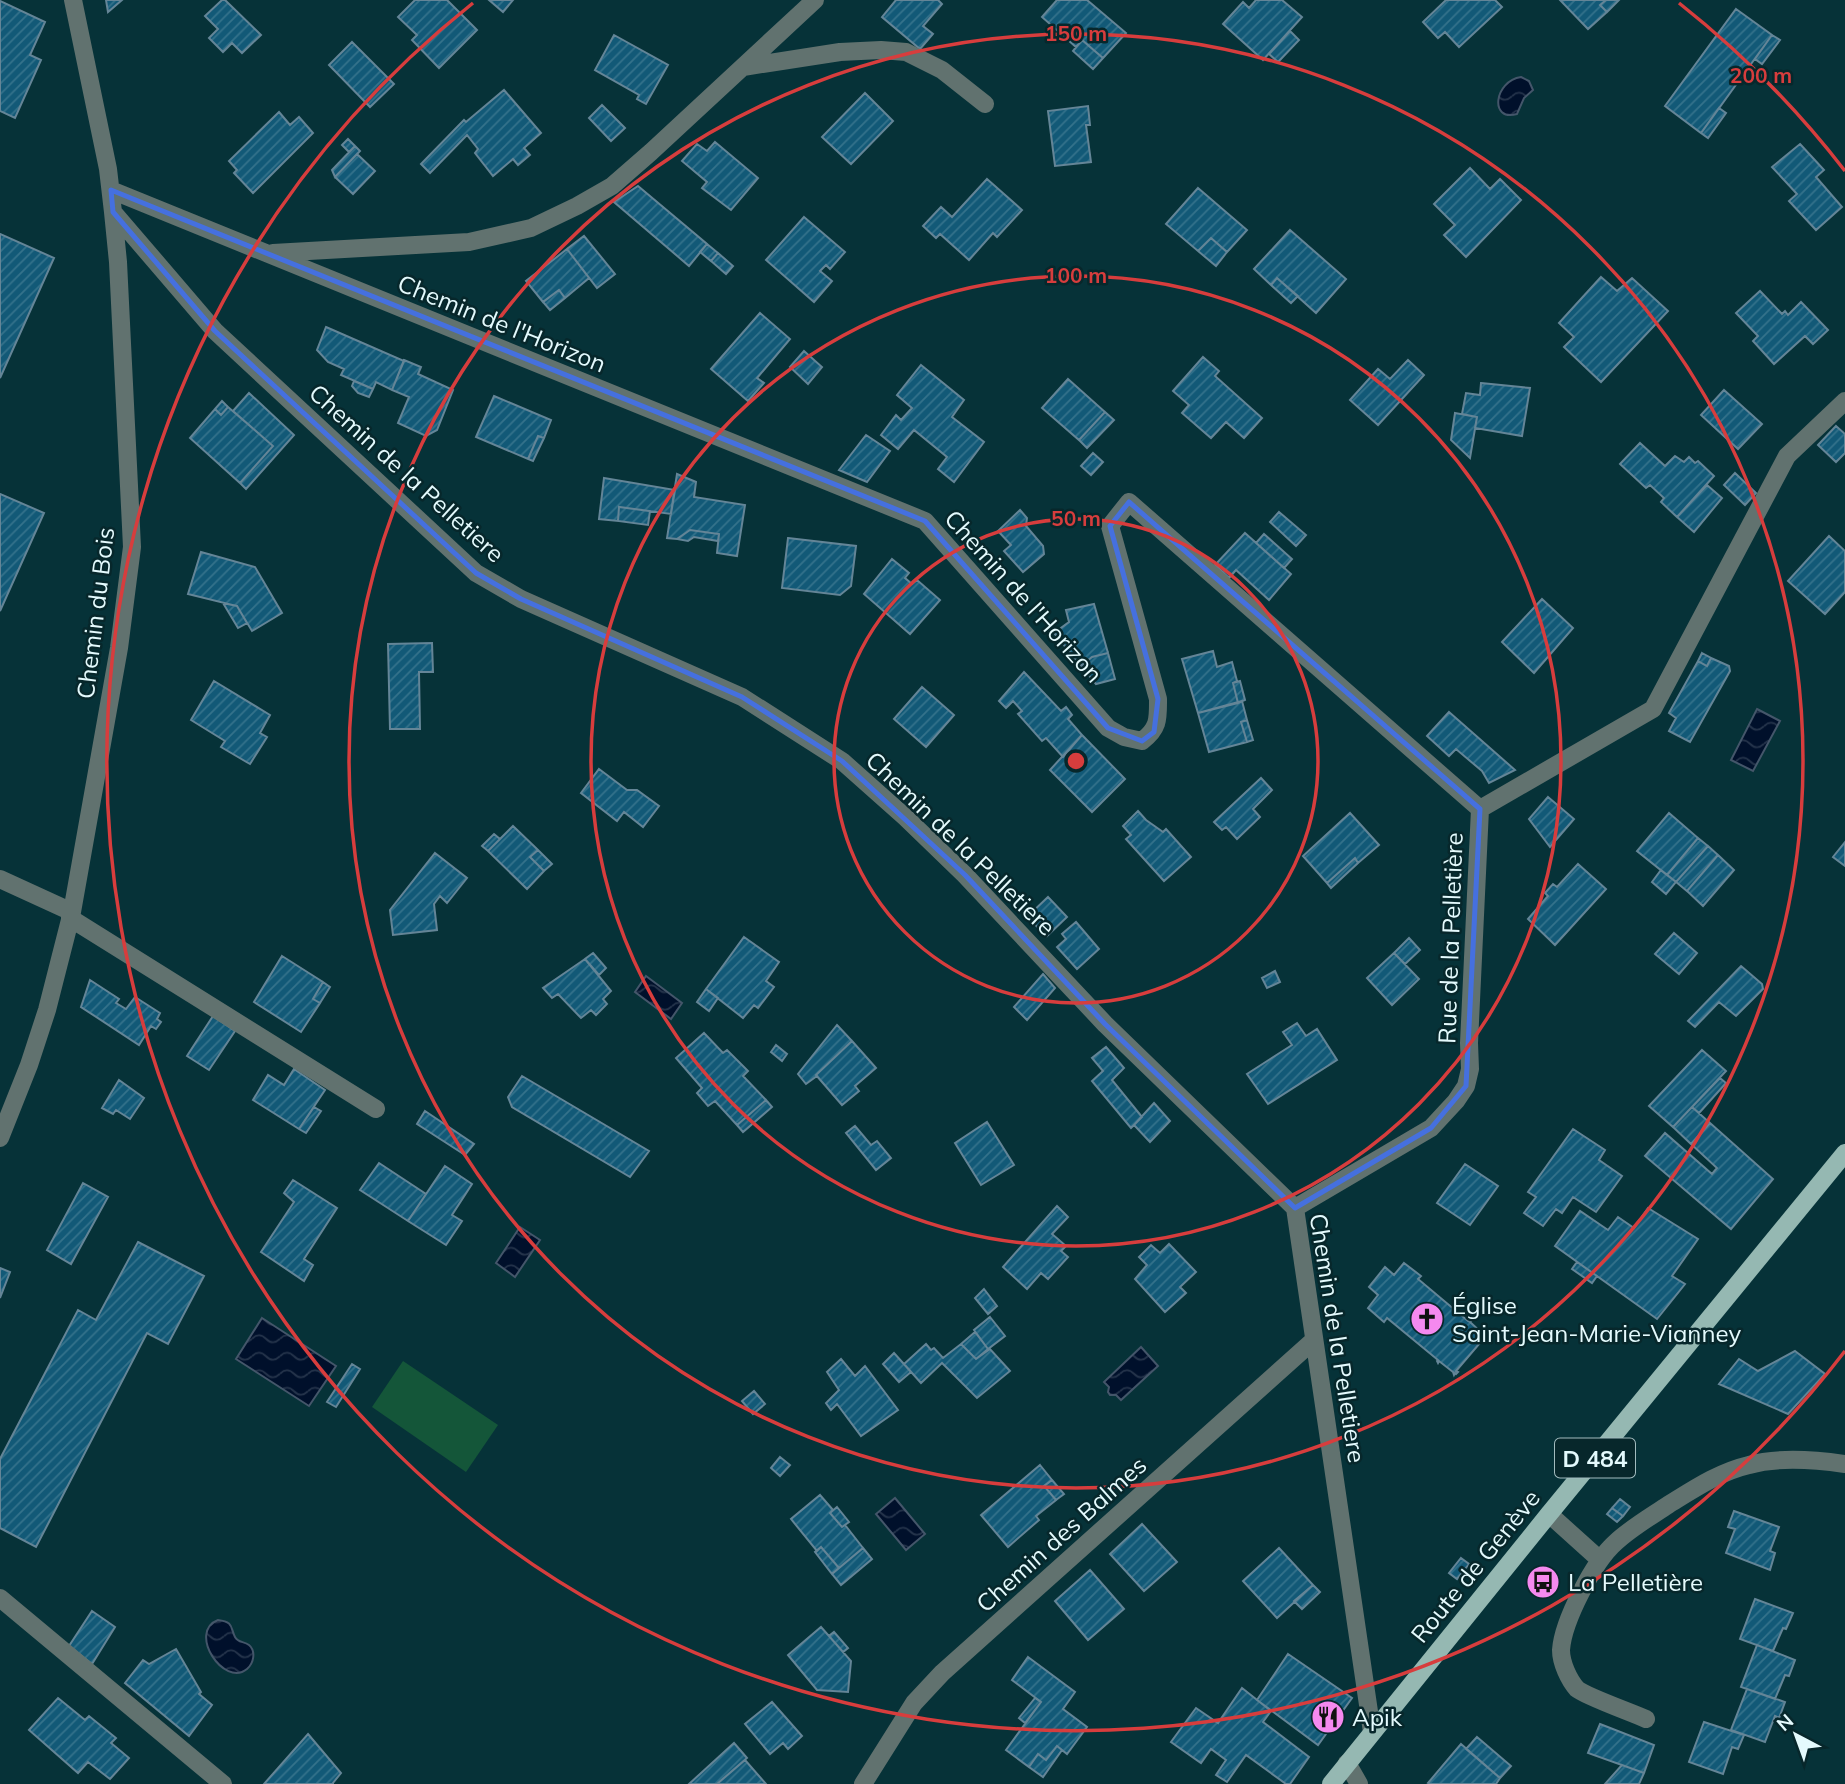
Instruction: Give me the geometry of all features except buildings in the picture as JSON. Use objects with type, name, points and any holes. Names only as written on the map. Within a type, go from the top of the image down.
[{"type":"main road","name":"Route de Genève","points":[[1331,1784],[1845,1153]]},
{"type":"street","name":"Chemin du Bois","points":[[0,1138],[47,1010],[71,915],[119,648],[132,547],[118,262],[111,190],[73,0]]},
{"type":"street","points":[[265,254],[469,242],[531,228],[612,186],[815,0]]},
{"type":"street","points":[[743,67],[840,52],[906,52],[942,70],[985,104]]},
{"type":"street","name":"Chemin de l'Horizon","points":[[111,190],[925,521],[1108,728],[1124,737],[1142,741],[1154,732],[1158,718],[1158,699],[1110,526],[1129,502],[1480,809]]},
{"type":"street","name":"Chemin de la Pelletiere","points":[[113,212],[215,331],[476,573],[521,599],[742,697],[842,761],[965,875],[1105,1024],[1295,1208],[1372,1732]]},
{"type":"street","name":"Rue de la Pelletière","points":[[1295,1208],[1431,1128],[1456,1101],[1466,1086],[1470,1069],[1480,809],[1653,709],[1787,456],[1845,401]]},
{"type":"street","points":[[0,879],[71,915],[376,1109]]},
{"type":"street","name":"Chemin des Balmes","points":[[863,1784],[914,1703],[942,1673],[1314,1340]]},
{"type":"street","points":[[1646,1719],[1578,1690],[1566,1672],[1561,1652],[1568,1621],[1599,1559],[1615,1542],[1642,1522],[1709,1480],[1750,1464],[1790,1460],[1845,1464]]},
{"type":"street","points":[[1549,1514],[1599,1559]]},
{"type":"street","points":[[0,1598],[223,1784]]},
{"type":"street","points":[[1347,1763],[1359,1784]]},
{"type":"highlighted area","points":[[111,190],[925,521],[1108,728],[1142,741],[1154,732],[1158,699],[1110,526],[1129,502],[1480,809],[1466,1086],[1431,1128],[1295,1208],[1105,1024],[965,875],[842,761],[742,697],[521,599],[476,573],[215,331],[113,212]]},
{"type":"green space","points":[[403,1361],[498,1425],[466,1472],[372,1407]]},
{"type":"water","points":[[1521,77],[1529,81],[1533,90],[1524,98],[1517,114],[1508,115],[1499,107],[1500,93],[1512,80]]},
{"type":"water","points":[[1757,709],[1780,721],[1753,771],[1731,760]]},
{"type":"water","points":[[646,976],[682,1003],[671,1019],[635,992]]},
{"type":"water","points":[[520,1227],[540,1240],[515,1277],[496,1263]]},
{"type":"water","points":[[262,1318],[336,1366],[309,1406],[236,1359]]},
{"type":"water","points":[[1141,1347],[1158,1366],[1121,1400],[1116,1395],[1110,1395],[1109,1387],[1104,1382]]},
{"type":"water","points":[[895,1498],[925,1534],[906,1550],[876,1514]]},
{"type":"water","points":[[218,1620],[231,1625],[236,1639],[253,1650],[251,1664],[247,1669],[238,1673],[228,1671],[212,1656],[206,1635],[209,1626]]},
{"type":"place","name":"Église Saint-Jean-Marie-Vianney","points":[[1427,1319]]},
{"type":"place","name":"La Pelletière","points":[[1543,1582]]},
{"type":"place","name":"Apik","points":[[1328,1717]]}]
